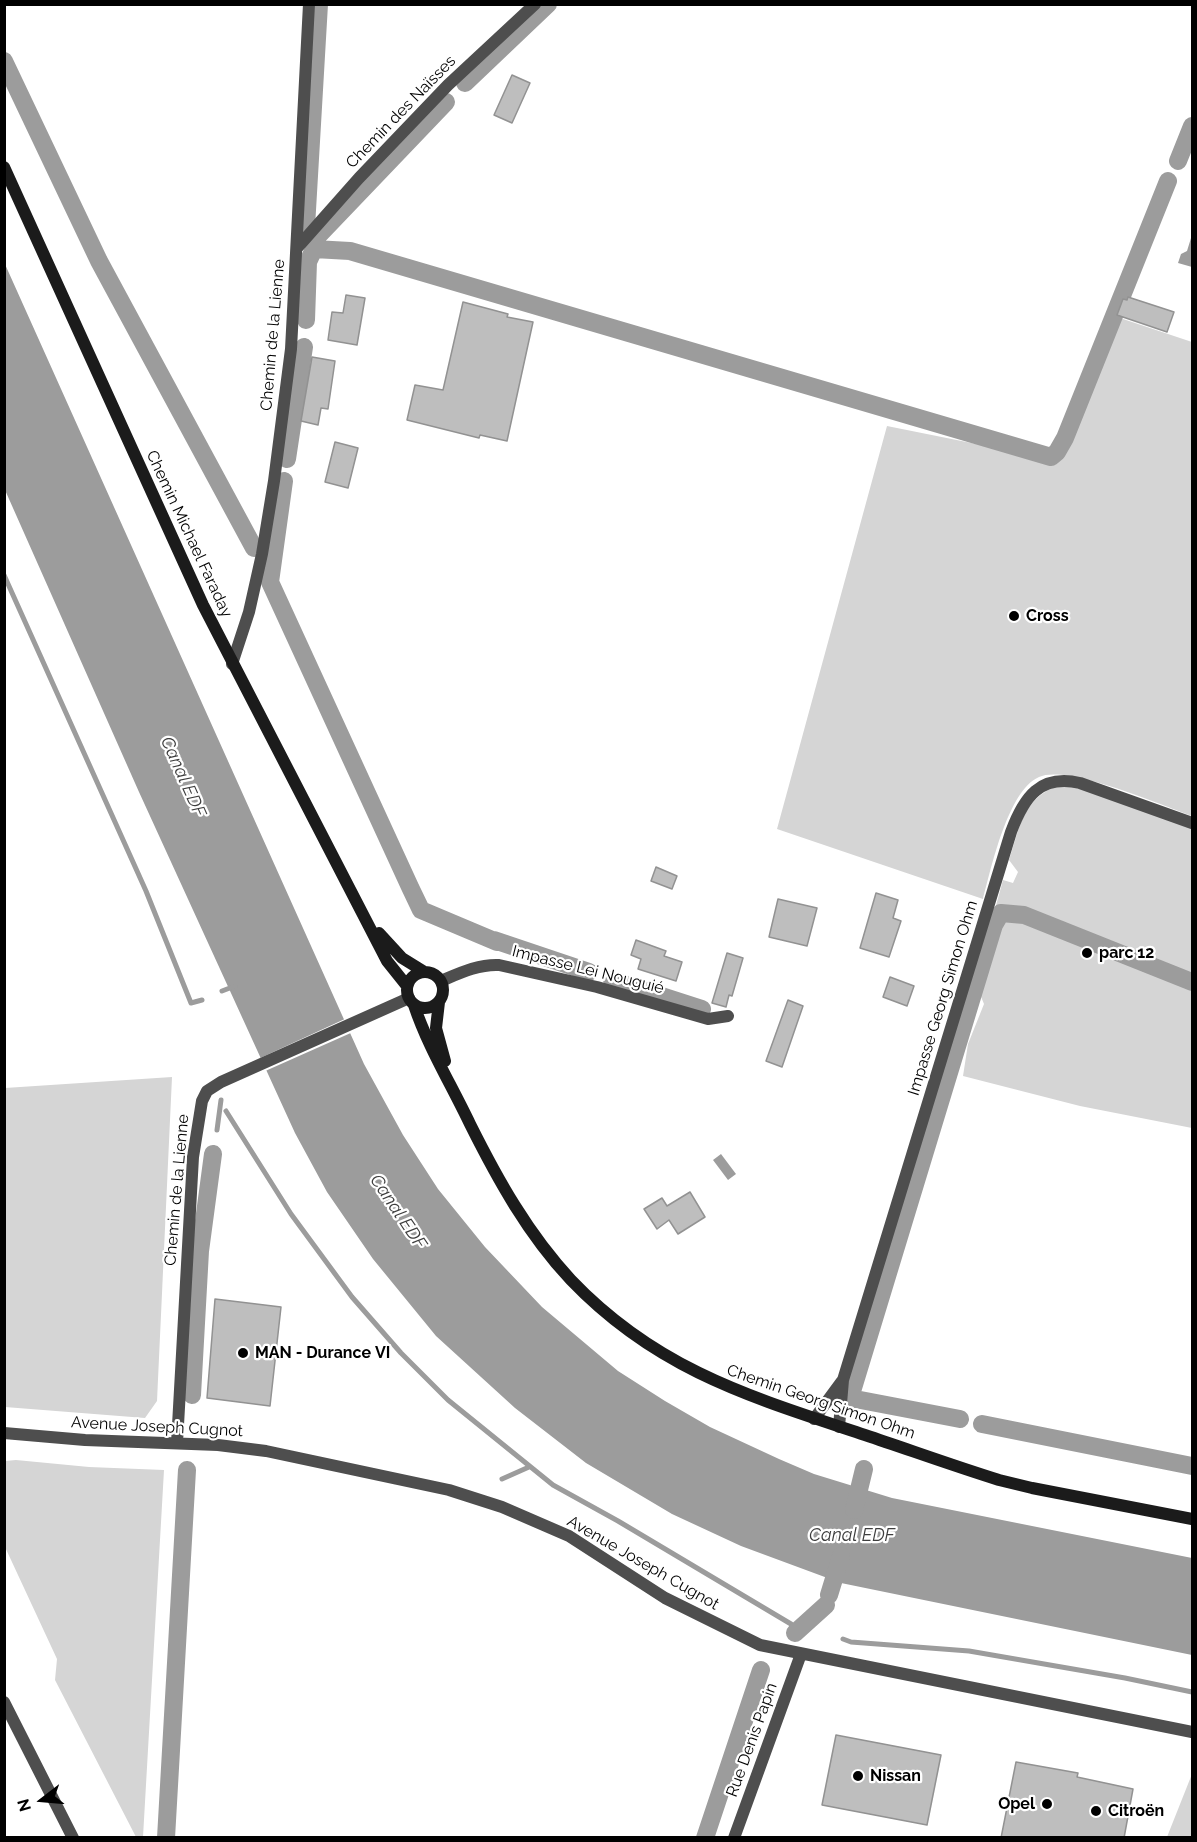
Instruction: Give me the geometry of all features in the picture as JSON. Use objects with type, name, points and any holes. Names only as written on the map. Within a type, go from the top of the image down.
[{"type":"main road","name":"Chemin Michael Faraday","points":[[4,167],[198,595],[387,960],[410,996]]},
{"type":"main road","name":"Chemin Michael Faraday","points":[[361,907],[393,949],[402,958],[423,971]]},
{"type":"main road","points":[[423,971],[433,973],[441,981],[443,992],[439,1002],[435,1005],[424,1008],[410,996],[412,976],[423,971]]},
{"type":"main road","name":"Chemin Georg Simon Ohm","points":[[410,996],[425,1037],[503,1188],[525,1222],[572,1281],[602,1309],[655,1350],[689,1369],[757,1399],[1016,1485],[1192,1519]]},
{"type":"main road","name":"Chemin Georg Simon Ohm","points":[[439,1002],[436,1023],[437,1038],[458,1099]]},
{"type":"street","name":"Chemin de la Lienne","points":[[232,664],[249,612],[262,554],[291,349],[309,4]]},
{"type":"street","name":"Chemin des Naïsses","points":[[297,248],[359,178],[448,85],[536,4]]},
{"type":"street","name":"Impasse Georg Simon Ohm","points":[[839,1427],[843,1380],[1011,832],[1024,802],[1040,786],[1056,781],[1069,781],[1192,823]]},
{"type":"street","name":"Impasse Lei Nouguié","points":[[441,981],[484,965],[500,965],[597,987],[708,1019],[728,1016]]},
{"type":"street","name":"Chemin de la Lienne","points":[[177,1443],[193,1157],[202,1101],[207,1091],[221,1082],[384,1010],[410,996]]},
{"type":"street","name":"Impasse Georg Simon Ohm","points":[[814,1419],[843,1380]]},
{"type":"street","name":"Avenue Joseph Cugnot","points":[[4,1433],[85,1440],[218,1445],[266,1451],[449,1490],[502,1507],[569,1536],[665,1598],[760,1645],[1192,1732]]},
{"type":"street","name":"Rue Denis Papin","points":[[734,1838],[801,1654]]},
{"type":"street","points":[[4,1702],[73,1838]]},
{"type":"shaded area","name":"Cross","points":[[1117,317],[1192,342],[1192,816],[1092,781],[1052,774],[1039,777],[1018,797],[1010,813],[996,851],[983,899],[777,829],[887,426],[1051,459]]},
{"type":"shaded area","name":"parc 12","points":[[1056,786],[1077,786],[1192,828],[1192,1128],[1080,1106],[963,1076],[968,1044],[984,1004],[975,982],[1003,880],[1013,883],[1018,872],[1009,860],[1016,837],[1029,807],[1045,792]]},
{"type":"shaded area","points":[[172,1077],[157,1401],[145,1418],[5,1407],[5,1088]]},
{"type":"shaded area","points":[[5,1461],[89,1467],[164,1470],[143,1837],[136,1837],[55,1680],[57,1659],[5,1547]]},
{"type":"shaded area","points":[[1192,1774],[1192,1837],[1167,1837]]},
{"type":"water","points":[[1191,238],[1192,267],[1178,263],[1181,254],[1187,251]]},
{"type":"water","name":"Canal EDF","points":[[4,262],[364,1064],[403,1135],[438,1189],[485,1247],[542,1307],[618,1371],[710,1427],[779,1459],[814,1474],[892,1498],[1192,1558],[1192,1655],[841,1583],[741,1546],[672,1514],[586,1463],[515,1408],[436,1336],[373,1259],[327,1192],[295,1133],[139,792],[5,490]]},
{"type":"water","points":[[721,1154],[736,1174],[728,1180],[713,1160]]},
{"type":"pier","points":[[347,1018],[353,1032],[263,1072],[258,1059]]},
{"type":"building","points":[[512,75],[530,83],[512,123],[494,115]]},
{"type":"building","points":[[346,295],[365,298],[357,345],[328,340],[332,312],[343,313]]},
{"type":"building","points":[[1128,297],[1174,312],[1167,332],[1117,315],[1123,299],[1127,300]]},
{"type":"building","points":[[463,302],[508,314],[507,317],[533,322],[507,441],[480,435],[479,438],[407,420],[415,385],[443,390]]},
{"type":"building","points":[[312,357],[335,361],[328,409],[321,408],[318,425],[301,421]]},
{"type":"building","points":[[335,442],[358,448],[348,488],[325,482]]},
{"type":"building","points":[[656,867],[677,876],[672,889],[651,881]]},
{"type":"building","points":[[876,893],[898,900],[893,918],[901,921],[889,957],[860,948]]},
{"type":"building","points":[[778,899],[817,908],[807,946],[769,937]]},
{"type":"building","points":[[636,940],[666,951],[664,956],[682,962],[676,981],[638,969],[641,959],[631,955]]},
{"type":"building","points":[[727,953],[743,958],[732,996],[729,995],[726,1007],[712,1003]]},
{"type":"building","points":[[890,977],[914,986],[907,1006],[883,997]]},
{"type":"building","points":[[788,1000],[803,1006],[782,1067],[766,1061]]},
{"type":"building","points":[[690,1192],[705,1217],[678,1234],[669,1220],[657,1229],[644,1209],[662,1198],[667,1206]]},
{"type":"building","name":"MAN - Durance VI","points":[[215,1299],[281,1307],[270,1406],[207,1398]]},
{"type":"building","points":[[836,1735],[941,1755],[927,1825],[822,1805]]},
{"type":"building","points":[[1016,1762],[1078,1773],[1077,1777],[1133,1789],[1124,1838],[1001,1838]]},
{"type":"waterway","points":[[306,227],[319,4]]},
{"type":"waterway","points":[[465,83],[548,4]]},
{"type":"waterway","points":[[4,61],[99,261],[254,548]]},
{"type":"waterway","points":[[314,249],[315,239],[446,102]]},
{"type":"waterway","points":[[1178,161],[1192,126]]},
{"type":"waterway","points":[[306,320],[308,262],[314,249],[350,251],[1051,457],[1057,452],[1065,438],[1168,181]]},
{"type":"waterway","points":[[287,459],[304,347]]},
{"type":"waterway","points":[[284,481],[270,582],[410,887],[421,910],[497,942]]},
{"type":"waterway","points":[[4,575],[146,891],[191,1003],[202,1000]]},
{"type":"waterway","points":[[960,1419],[850,1398],[994,925],[1001,913],[1024,915],[1192,982]]},
{"type":"waterway","points":[[494,940],[589,972]]},
{"type":"waterway","points":[[612,980],[702,1009]]},
{"type":"waterway","points":[[222,991],[235,986]]},
{"type":"waterway","points":[[217,1130],[221,1100]]},
{"type":"waterway","points":[[226,1111],[291,1214],[352,1297],[401,1353],[448,1400],[553,1485],[791,1624]]},
{"type":"waterway","points":[[192,1395],[200,1251],[213,1154]]},
{"type":"waterway","points":[[982,1424],[1192,1466]]},
{"type":"waterway","points":[[502,1479],[529,1467]]},
{"type":"waterway","points":[[854,1510],[864,1469]]},
{"type":"waterway","points":[[166,1838],[187,1470]]},
{"type":"waterway","points":[[829,1595],[841,1556]]},
{"type":"waterway","points":[[795,1633],[826,1605]]},
{"type":"waterway","points":[[843,1639],[851,1642],[969,1651],[1192,1692]]},
{"type":"waterway","points":[[705,1838],[761,1670]]},
{"type":"place","name":"Cross","points":[[1014,616]]},
{"type":"place","name":"parc 12","points":[[1087,953]]},
{"type":"place","name":"MAN - Durance VI","points":[[243,1353]]},
{"type":"place","name":"Nissan","points":[[858,1776]]},
{"type":"place","name":"Opel","points":[[1047,1804]]},
{"type":"place","name":"Citroën","points":[[1096,1811]]}]
